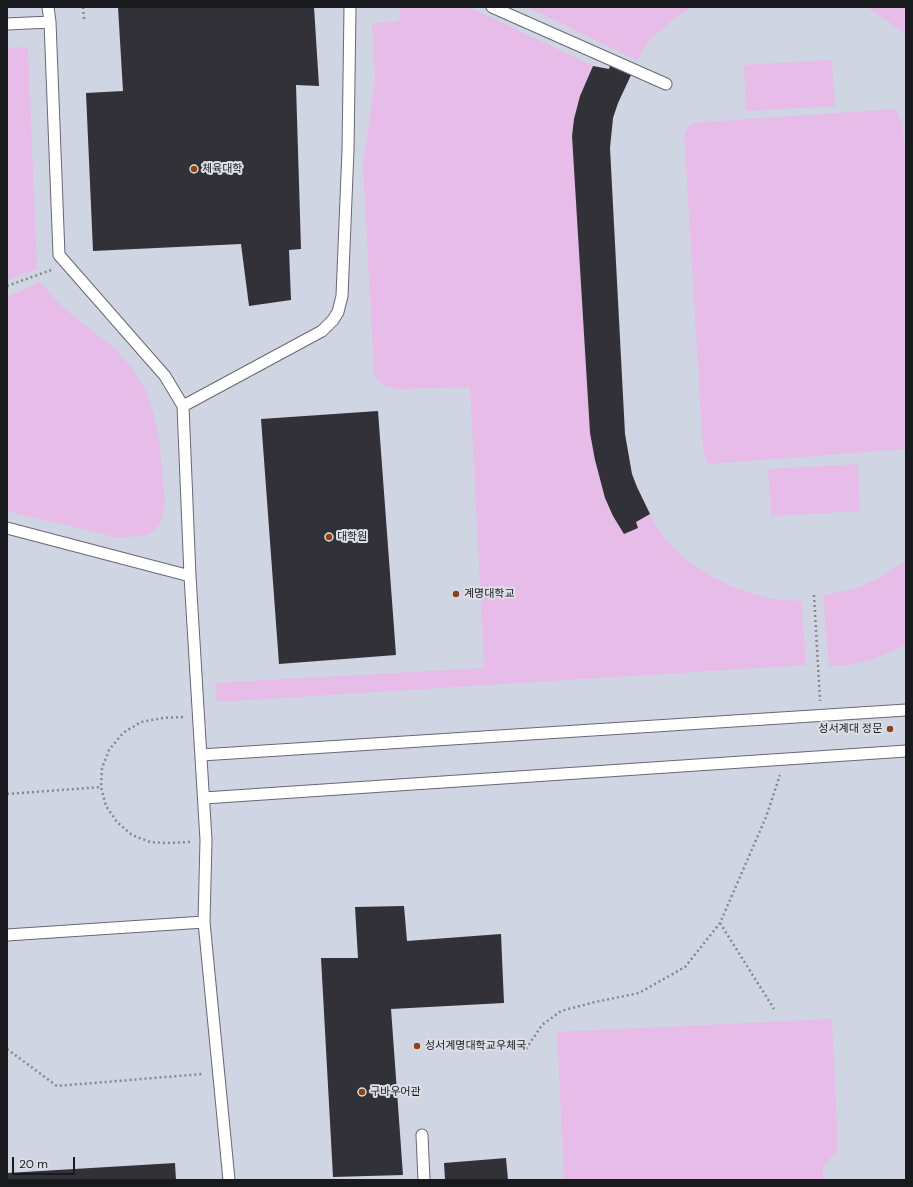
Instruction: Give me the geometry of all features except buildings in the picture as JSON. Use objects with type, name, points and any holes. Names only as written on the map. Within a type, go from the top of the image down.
[{"type":"lane","points":[[48,7],[50,22],[59,255],[165,376],[183,406],[190,576],[206,840],[204,922],[229,1180]]},
{"type":"lane","points":[[183,406],[322,331],[333,320],[338,312],[342,296],[348,150],[350,7]]},
{"type":"lane","points":[[492,7],[666,84]]},
{"type":"lane","points":[[7,24],[50,22]]},
{"type":"lane","points":[[7,528],[190,576]]},
{"type":"lane","points":[[201,755],[906,710]]},
{"type":"lane","points":[[204,798],[906,751]]},
{"type":"lane","points":[[7,935],[204,922]]},
{"type":"lane","points":[[422,1135],[424,1180]]},
{"type":"path","points":[[83,7],[84,19]]},
{"type":"path","points":[[7,286],[67,264]]},
{"type":"path","points":[[814,595],[821,715]]},
{"type":"path","points":[[199,717],[163,718],[141,722],[123,733],[109,750],[102,768],[101,787],[106,806],[117,822],[132,835],[150,842],[166,843],[206,840]]},
{"type":"path","points":[[526,1049],[542,1025],[562,1011],[595,1002],[639,993],[685,967],[720,922],[766,817],[786,759]]},
{"type":"path","points":[[7,794],[101,787]]},
{"type":"path","points":[[720,922],[774,1009]]},
{"type":"path","points":[[7,1049],[57,1086],[219,1073]]},
{"type":"shaded area","name":"계명대학교","points":[[7,7],[906,7],[906,1180],[7,1180]]},
{"type":"shaded area","points":[[400,7],[469,7],[593,66],[580,96],[574,119],[572,136],[590,433],[605,498],[613,516],[624,534],[638,528],[636,522],[650,514],[665,539],[683,558],[709,575],[737,589],[772,599],[801,601],[806,665],[217,702],[215,683],[484,668],[470,387],[397,389],[385,386],[379,382],[374,374],[363,164],[375,80],[372,24],[399,21]]},
{"type":"shaded area","points":[[527,7],[691,7],[671,21],[650,40],[643,49],[638,61]]},
{"type":"shaded area","points":[[867,7],[906,7],[906,36],[899,29]]},
{"type":"shaded area","points":[[28,47],[37,269],[7,280],[7,48]]},
{"type":"shaded area","points":[[832,60],[835,106],[746,111],[744,65]]},
{"type":"shaded area","points":[[896,109],[903,126],[906,173],[906,449],[708,464],[703,450],[684,133],[692,123]]},
{"type":"shaded area","points":[[40,282],[61,306],[115,349],[132,368],[146,391],[155,419],[160,446],[165,501],[160,525],[147,535],[119,538],[7,511],[7,297]]},
{"type":"shaded area","points":[[858,464],[860,511],[771,516],[768,469]]},
{"type":"shaded area","points":[[906,561],[906,645],[871,660],[847,665],[829,666],[823,595],[855,589],[879,578]]},
{"type":"shaded area","points":[[832,1019],[838,1149],[823,1167],[823,1180],[564,1180],[557,1032]]},
{"type":"place","name":"체육대학","points":[[194,169]]},
{"type":"place","name":"대학원","points":[[329,537]]},
{"type":"place","name":"계명대학교","points":[[456,594]]},
{"type":"place","name":"성서계대 정문","points":[[890,729]]},
{"type":"place","name":"성서계명대학교우체국","points":[[417,1046]]},
{"type":"place","name":"구바우어관","points":[[362,1092]]}]
